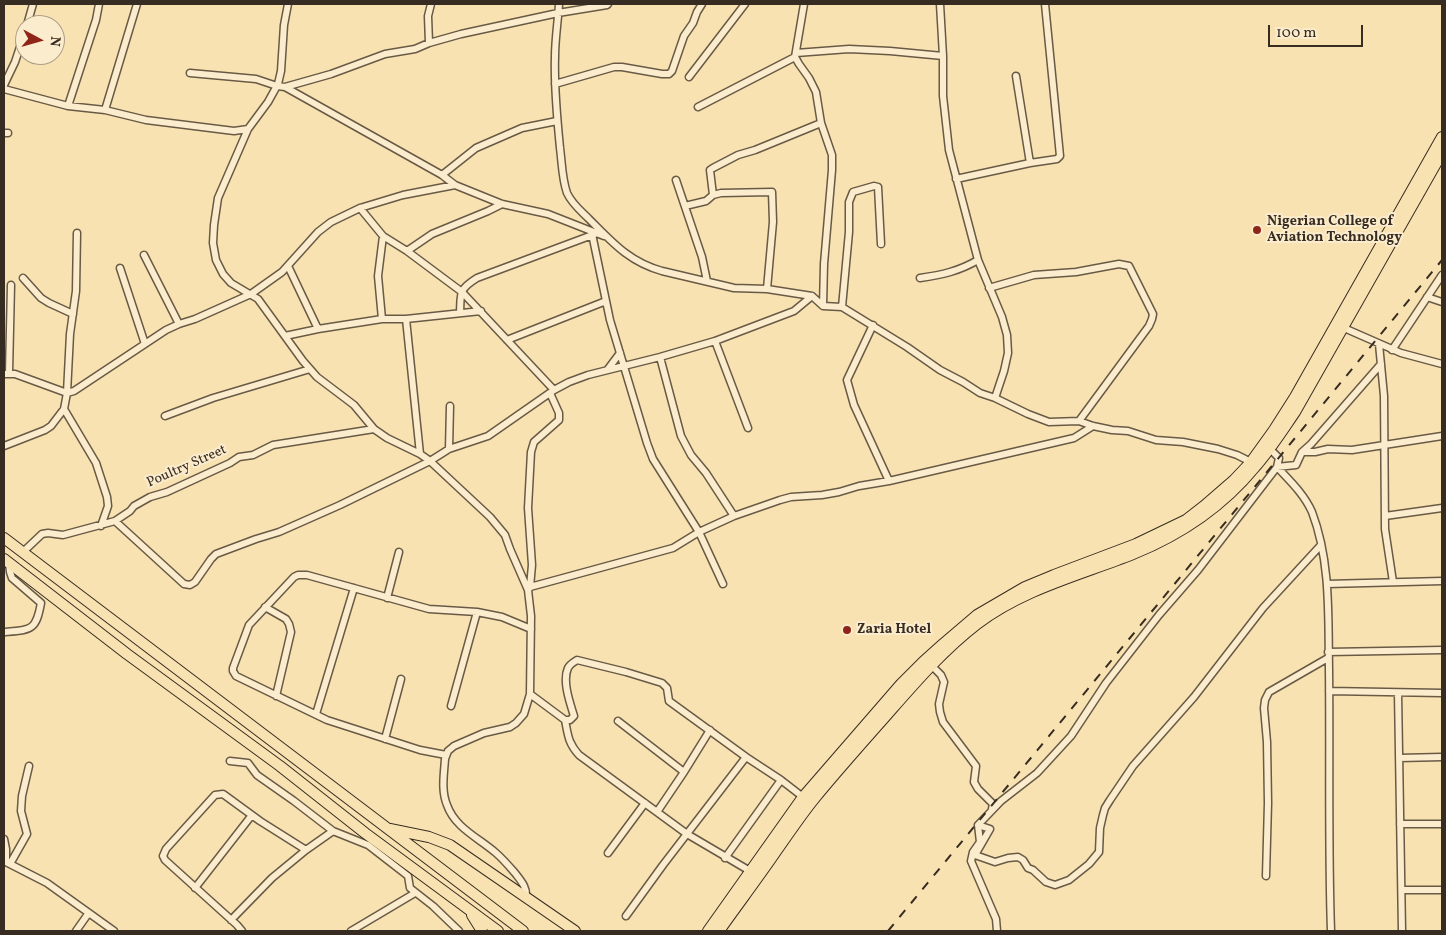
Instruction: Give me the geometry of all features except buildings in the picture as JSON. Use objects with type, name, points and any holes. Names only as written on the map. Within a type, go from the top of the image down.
[{"type":"highway","points":[[708,931],[803,797],[907,679],[936,650],[977,615],[1025,587],[1136,544],[1186,520],[1219,493],[1251,462],[1295,397],[1442,137]]},
{"type":"highway","points":[[719,931],[814,799],[931,664],[978,623],[1007,604],[1039,588],[1134,554],[1188,526],[1237,487],[1270,449],[1295,412],[1442,153]]},
{"type":"highway","points":[[4,538],[523,931]]},
{"type":"highway","points":[[6,561],[127,654],[280,766],[365,833],[498,931]]},
{"type":"highway","points":[[382,825],[394,830],[429,837],[450,845],[575,931]]},
{"type":"highway","points":[[459,902],[482,931]]},
{"type":"street","points":[[68,106],[96,20],[99,4]]},
{"type":"street","points":[[105,110],[137,4]]},
{"type":"street","points":[[288,4],[285,16],[281,71],[277,86],[248,130],[218,198],[213,243],[216,260],[223,274],[231,283],[251,294],[262,304],[310,369],[354,405],[374,429],[430,461],[490,517],[505,535],[529,588]]},
{"type":"street","points":[[430,43],[428,16],[431,4]]},
{"type":"street","points":[[559,4],[555,84],[562,169],[568,194],[576,206],[605,237],[627,254],[652,268],[707,282],[734,288],[767,289],[812,296],[823,306],[842,307],[873,325],[940,370],[980,393],[1049,422],[1080,421],[1112,430],[1128,431],[1156,440],[1183,442],[1218,449],[1251,462]]},
{"type":"street","points":[[190,72],[256,79],[277,86],[285,86],[331,74],[385,54],[415,49],[461,34],[558,12],[608,4]]},
{"type":"street","points":[[555,84],[614,67],[669,74],[672,71],[684,36],[702,4]]},
{"type":"street","points":[[689,77],[745,4]]},
{"type":"street","points":[[804,4],[796,55],[799,64],[816,92],[821,122],[832,156],[824,264],[823,306]]},
{"type":"street","points":[[940,4],[943,96],[949,150],[978,260],[1002,317],[1007,334],[1008,353],[995,398]]},
{"type":"street","points":[[956,179],[1056,159],[1060,156],[1045,4]]},
{"type":"street","points":[[698,107],[796,55],[849,49],[943,56]]},
{"type":"street","points":[[4,85],[15,62]]},
{"type":"street","points":[[1016,76],[1030,163]]},
{"type":"street","points":[[285,86],[442,175],[455,185],[502,204],[548,214],[605,237]]},
{"type":"street","points":[[4,89],[68,106],[105,110],[146,120],[234,131],[248,130]]},
{"type":"street","points":[[442,175],[476,148],[522,128],[558,121]]},
{"type":"street","points":[[713,195],[710,170],[738,155],[755,150],[821,122]]},
{"type":"street","points":[[234,131],[242,142]]},
{"type":"street","points":[[676,180],[702,257],[707,282]]},
{"type":"street","points":[[12,284],[6,373],[26,377],[68,393],[74,391],[166,330],[251,294],[288,266],[318,232],[331,222],[360,208],[414,192],[455,185]]},
{"type":"street","points":[[842,307],[850,202],[853,192],[874,186],[878,187],[881,244]]},
{"type":"street","points":[[685,206],[706,201],[713,195],[772,192],[773,222],[767,289]]},
{"type":"street","points":[[407,251],[432,234],[502,204]]},
{"type":"street","points":[[360,208],[383,236],[407,251],[462,292],[481,311],[552,392],[559,414],[559,420],[534,442],[531,452],[528,508],[532,565],[529,588],[532,616],[530,694],[524,714],[510,727],[484,733],[449,749],[446,755],[444,778],[444,795],[453,818],[507,863],[525,887],[526,897]]},
{"type":"street","points":[[4,446],[45,430],[51,426],[64,408],[68,393],[70,334],[76,291],[77,233]]},
{"type":"street","points":[[460,313],[462,292],[466,285],[477,278],[594,234]]},
{"type":"street","points":[[594,234],[606,301],[647,443],[653,459],[699,532],[723,584]]},
{"type":"street","points":[[382,319],[378,276],[383,236]]},
{"type":"street","points":[[144,255],[178,324]]},
{"type":"street","points":[[920,278],[964,268],[978,260]]},
{"type":"street","points":[[990,288],[1034,275],[1076,272],[1119,264],[1129,266],[1153,314],[1152,319],[1080,421]]},
{"type":"street","points":[[288,266],[318,329]]},
{"type":"street","points":[[120,268],[145,344]]},
{"type":"street","points":[[1392,350],[1442,275]]},
{"type":"street","points":[[23,278],[41,298],[73,314]]},
{"type":"street","points":[[115,521],[184,584],[190,585],[195,582],[210,559],[216,554],[279,532],[340,505],[430,461],[449,449],[488,436],[569,382],[588,375],[624,367],[715,341],[794,310],[812,296]]},
{"type":"street","points":[[1426,297],[1442,302]]},
{"type":"street","points":[[507,340],[606,301]]},
{"type":"street","points":[[285,336],[382,319],[406,319],[481,311]]},
{"type":"street","points":[[406,319],[420,454]]},
{"type":"street","points":[[873,325],[847,380],[854,405],[889,481]]},
{"type":"street","points":[[1344,328],[1392,350],[1442,364]]},
{"type":"street","points":[[715,341],[748,428]]},
{"type":"street","points":[[1379,344],[1384,396],[1386,538],[1393,582]]},
{"type":"street","points":[[608,370],[620,353]]},
{"type":"street","points":[[660,357],[681,436],[691,455],[706,473],[734,516]]},
{"type":"street","points":[[1277,467],[1296,465],[1302,452],[1312,444],[1381,364]]},
{"type":"street","points":[[165,416],[221,395],[310,369]]},
{"type":"street","points":[[449,449],[450,406]]},
{"type":"street","points":[[64,408],[96,464],[107,497],[108,506],[101,526]]},
{"type":"street","points":[[529,588],[673,548],[699,532],[734,516],[791,497],[839,492],[858,486],[889,481],[1074,438],[1093,426]]},
{"type":"street","name":"Poultry Street","points":[[23,552],[42,534],[48,533],[63,536],[115,521],[134,506],[150,497],[167,492],[239,457],[273,446],[374,429]]},
{"type":"street","points":[[1302,452],[1328,449],[1352,450],[1442,436]]},
{"type":"street","points":[[997,931],[996,919],[971,861],[973,852],[980,842],[978,825],[1001,801],[1037,773],[1071,736],[1106,683],[1159,615],[1198,570],[1277,467],[1278,458],[1270,449]]},
{"type":"street","points":[[1277,467],[1304,496],[1312,513],[1321,545],[1327,584],[1329,691],[1328,864],[1331,931]]},
{"type":"street","points":[[1385,516],[1442,508]]},
{"type":"street","points":[[978,825],[990,829],[975,855],[995,862],[1018,857],[1023,860],[1028,868],[1046,882],[1056,885],[1077,875],[1099,852],[1102,815],[1133,766],[1194,697],[1263,608],[1321,545]]},
{"type":"street","points":[[387,598],[399,552]]},
{"type":"street","points":[[4,632],[32,627],[37,622],[41,603],[12,578],[6,561]]},
{"type":"street","points":[[446,755],[420,750],[328,720],[236,676],[233,671],[246,631],[253,619],[294,577],[307,575],[428,610],[477,612],[502,617],[531,629]]},
{"type":"street","points":[[1327,584],[1442,581]]},
{"type":"street","points":[[316,714],[354,588]]},
{"type":"street","points":[[265,608],[286,619],[290,624],[290,632],[276,696]]},
{"type":"street","points":[[451,706],[477,612]]},
{"type":"street","points":[[1266,876],[1268,802],[1267,742],[1264,708],[1269,692],[1328,655],[1442,650]]},
{"type":"street","points":[[565,720],[570,720],[574,716],[566,689],[566,675],[569,666],[577,660],[662,683],[667,688],[669,701],[803,797]]},
{"type":"street","points":[[931,664],[941,675],[944,682],[939,704],[943,722],[976,766],[974,782],[993,804],[992,809]]},
{"type":"street","points":[[385,738],[401,679]]},
{"type":"street","points":[[1329,691],[1442,693]]},
{"type":"street","points":[[1398,693],[1402,931]]},
{"type":"street","points":[[530,694],[565,720],[569,741],[578,755],[687,834],[750,871]]},
{"type":"street","points":[[618,721],[684,772]]},
{"type":"street","points":[[657,812],[710,730]]},
{"type":"street","points":[[626,916],[746,757]]},
{"type":"street","points":[[1399,758],[1442,757]]},
{"type":"street","points":[[230,761],[248,764],[257,775],[333,831],[368,845],[408,876],[410,888],[459,931]]},
{"type":"street","points":[[6,862],[26,838],[27,834],[22,804],[24,782],[29,766]]},
{"type":"street","points":[[725,858],[781,780]]},
{"type":"street","points":[[242,931],[165,860],[163,856],[166,849],[215,795],[222,794],[306,850]]},
{"type":"street","points":[[608,853],[645,803]]},
{"type":"street","points":[[195,888],[252,815]]},
{"type":"street","points":[[1400,824],[1442,824]]},
{"type":"street","points":[[231,920],[272,878],[333,831]]},
{"type":"street","points":[[4,839],[6,862]]},
{"type":"street","points":[[6,862],[47,883],[114,931]]},
{"type":"street","points":[[1402,890],[1442,890]]},
{"type":"street","points":[[351,931],[415,893]]},
{"type":"street","points":[[76,931],[88,914]]},
{"type":"railway","points":[[888,931],[1442,260]]},
{"type":"place","name":"Nigerian College of Aviation Technology","points":[[1257,230]]},
{"type":"place","name":"Zaria Hotel","points":[[847,630]]}]
